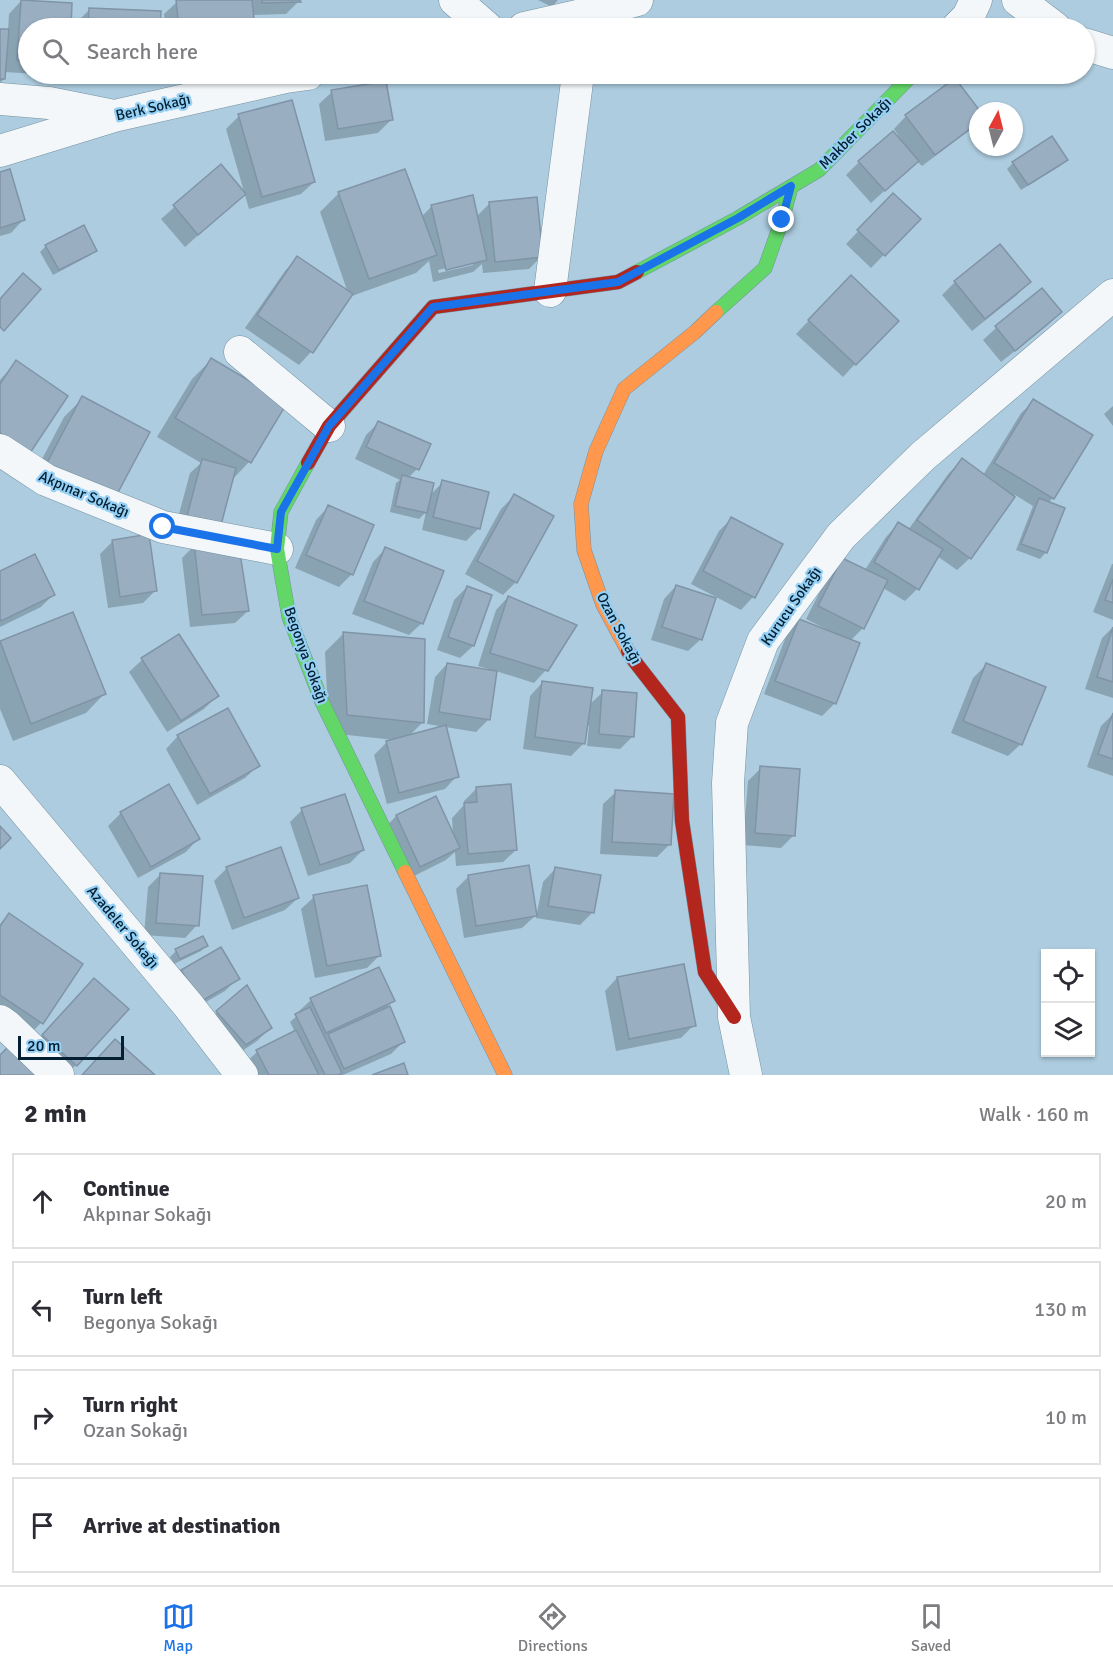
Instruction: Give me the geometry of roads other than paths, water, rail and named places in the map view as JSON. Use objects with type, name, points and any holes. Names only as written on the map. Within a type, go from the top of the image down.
[{"type":"street","points":[[456,0],[476,18]]},
{"type":"street","points":[[593,18],[638,0]]},
{"type":"street","points":[[967,18],[976,0]]},
{"type":"street","points":[[1018,0],[1042,18]]},
{"type":"street","points":[[1095,48],[1113,53]]},
{"type":"street","name":"Berk Sokağı","points":[[0,151],[114,116],[252,84]]},
{"type":"street","points":[[550,291],[578,84]]},
{"type":"street","name":"Makber Sokağı","points":[[791,186],[819,170],[903,84]]},
{"type":"street","points":[[0,99],[49,103],[114,116]]},
{"type":"street","name":"Begonya Sokağı","points":[[505,1075],[322,702],[290,617],[277,549],[281,512],[329,426],[433,307],[618,282],[738,218],[791,186]]},
{"type":"street","name":"Ozan Sokağı","points":[[734,1017],[705,972],[682,821],[678,717],[633,658],[603,605],[584,550],[581,504],[596,451],[624,389],[694,332],[765,268],[791,186]]},
{"type":"street","name":"Kurucu Sokağı","points":[[746,1075],[734,1017],[728,783],[732,723],[763,641],[842,536],[922,456],[1113,295]]},
{"type":"street","points":[[240,352],[329,426]]},
{"type":"street","name":"Akpınar Sokağı","points":[[0,450],[46,480],[163,527],[277,549]]},
{"type":"street","name":"Azadeler Sokağı","points":[[0,781],[188,1005],[242,1075]]},
{"type":"street","points":[[0,1021],[58,1075]]}]
